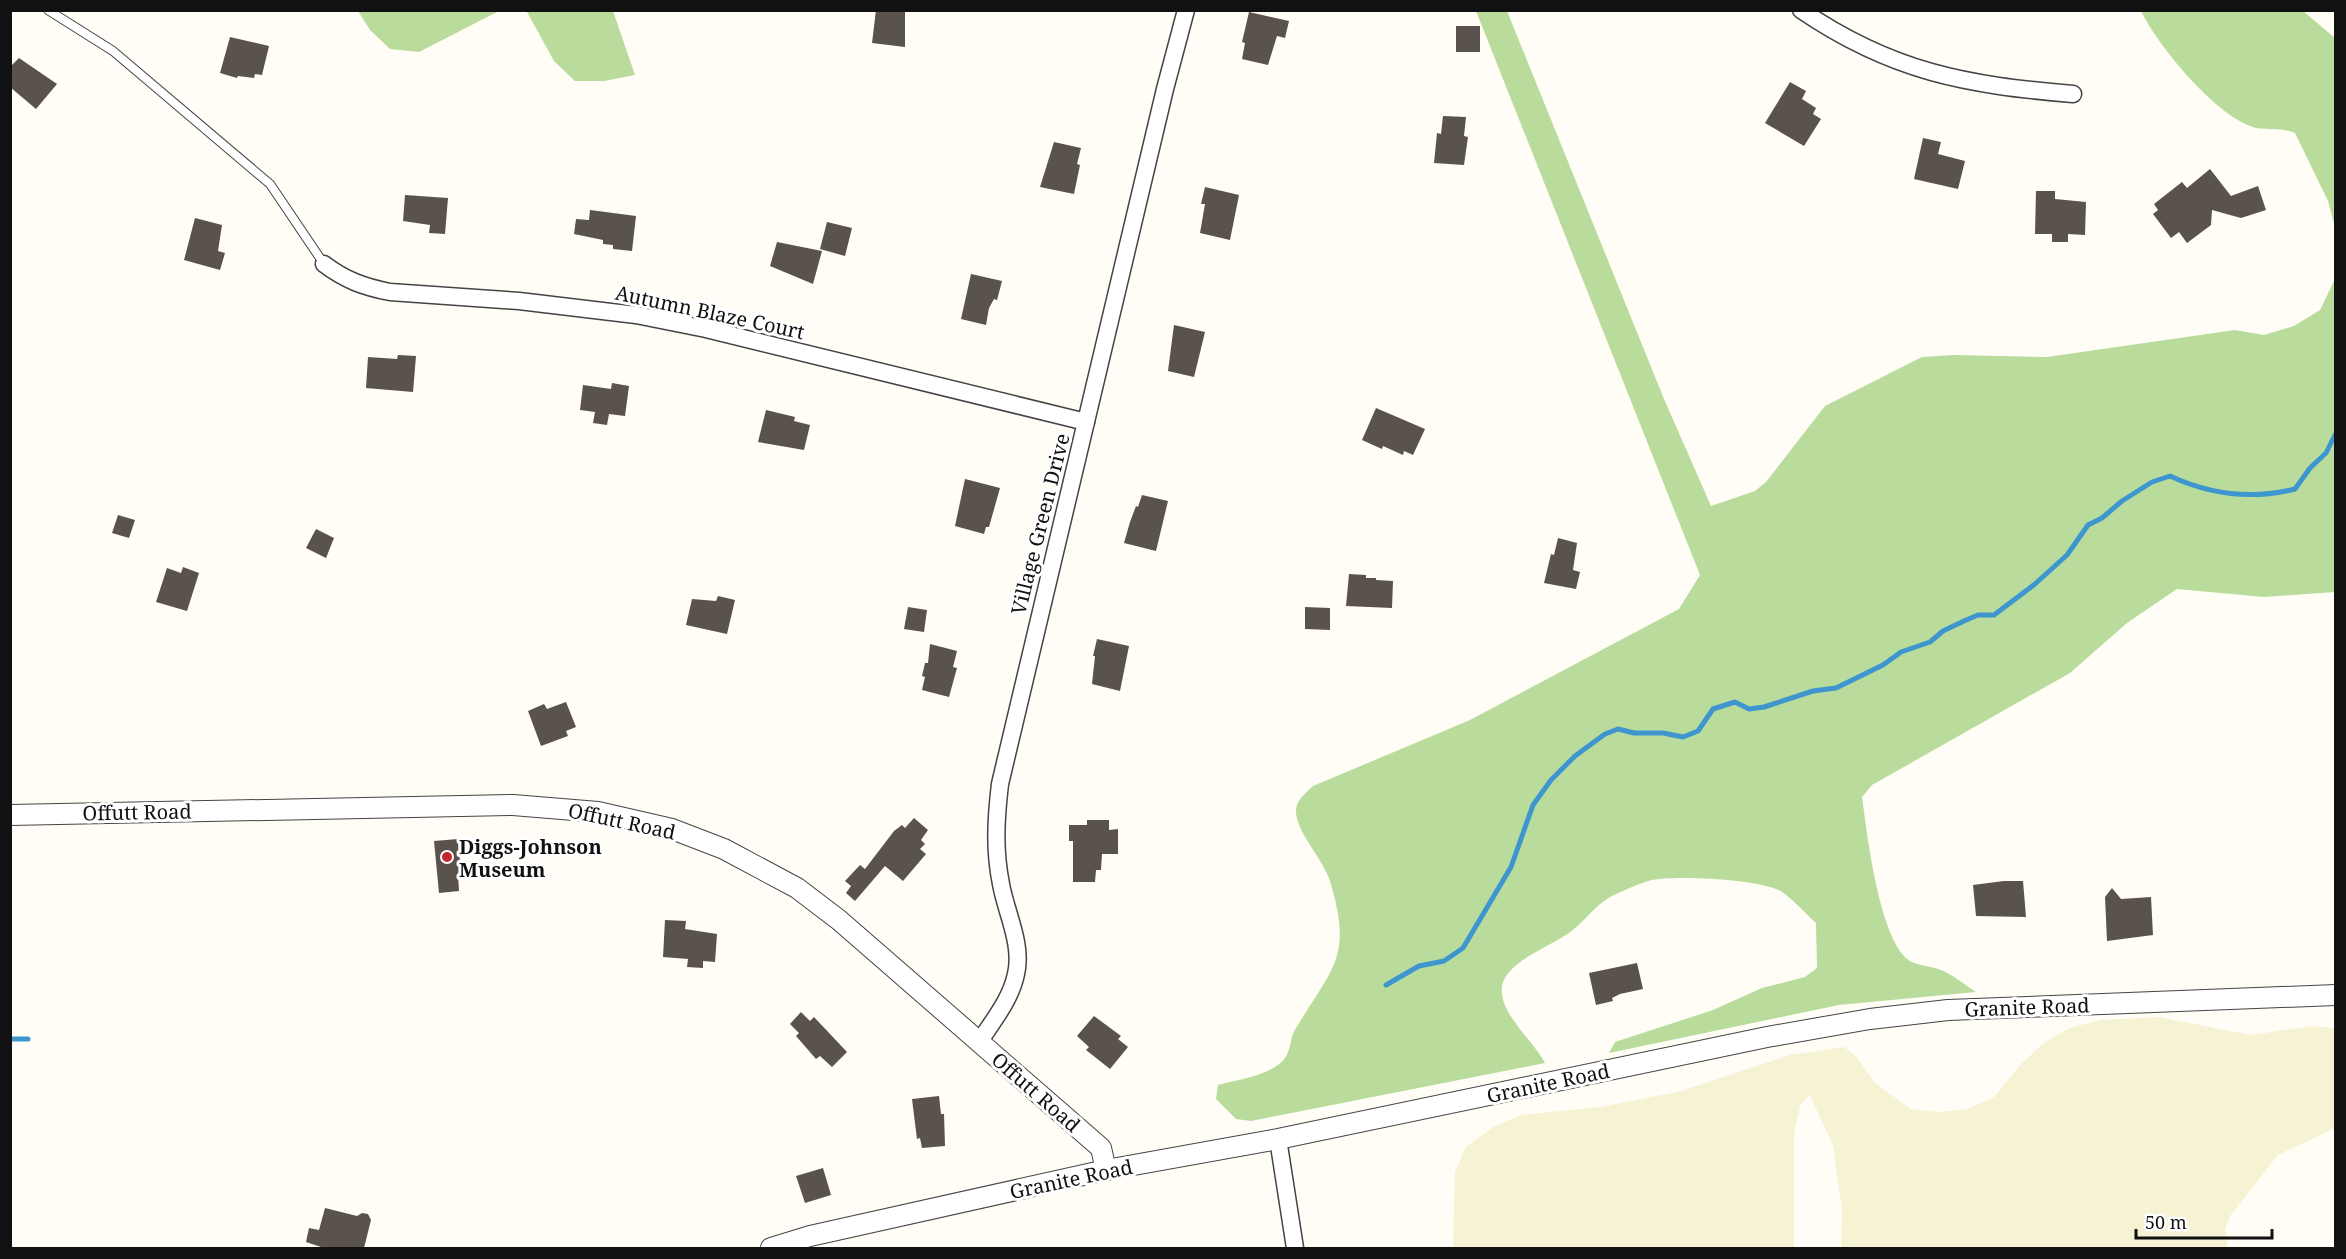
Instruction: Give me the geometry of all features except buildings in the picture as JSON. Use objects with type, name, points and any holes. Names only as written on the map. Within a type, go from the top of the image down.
[{"type":"street","name":"Village Green Drive","points":[[979,1042],[1006,1001],[1017,973],[1016,940],[1001,886],[996,851],[1000,784],[1186,10]]},
{"type":"street","points":[[1801,10],[1836,34],[1872,52],[1926,73],[1985,85],[2073,94]]},
{"type":"street","name":"Autumn Blaze Court","points":[[324,264],[344,278],[366,288],[390,292],[570,306],[636,315],[706,329],[1086,422]]},
{"type":"street","name":"Offutt Road","points":[[10,815],[484,804],[578,809],[644,821],[724,849],[797,888],[839,920],[1101,1148],[1106,1170]]},
{"type":"street","name":"Granite Road","points":[[771,1248],[810,1236],[1106,1170],[1278,1139],[1767,1037],[1870,1019],[1948,1010],[2336,995]]},
{"type":"street","points":[[1278,1139],[1294,1248]]},
{"type":"lane","points":[[48,10],[113,51],[270,184],[324,264]]},
{"type":"shaded area","points":[[2159,1017],[2251,1035],[2311,1026],[2335,1028],[2335,1128],[2278,1155],[2230,1216],[2225,1229],[2228,1248],[1841,1248],[1842,1209],[1833,1146],[1810,1095],[1800,1106],[1794,1135],[1794,1248],[1453,1248],[1455,1172],[1466,1147],[1493,1127],[1521,1115],[1600,1107],[1678,1092],[1790,1055],[1844,1047],[1856,1056],[1875,1083],[1911,1109],[1939,1112],[1968,1109],[1994,1097],[2023,1062],[2044,1043],[2069,1028],[2101,1020]]},
{"type":"green space","points":[[358,11],[613,11],[635,75],[604,81],[575,81],[554,61],[527,12],[497,12],[419,52],[390,49],[370,30]]},
{"type":"green space","points":[[1476,11],[1507,11],[1664,399],[1711,506],[1755,491],[1766,482],[1825,406],[1922,357],[1954,355],[2047,357],[2235,330],[2264,335],[2294,326],[2320,310],[2335,279],[2335,592],[2264,597],[2177,589],[2127,623],[2070,673],[1872,785],[1862,797],[1867,835],[1876,885],[1890,932],[1899,950],[1910,961],[1945,972],[1976,992],[1839,1005],[1609,1053],[1615,1042],[1713,1010],[1762,988],[1805,977],[1817,968],[1816,923],[1782,892],[1757,884],[1719,879],[1652,880],[1607,899],[1575,929],[1530,955],[1505,977],[1502,996],[1505,1006],[1545,1063],[1251,1121],[1236,1119],[1216,1099],[1218,1085],[1264,1073],[1285,1058],[1294,1032],[1336,960],[1340,927],[1337,907],[1327,873],[1297,820],[1296,808],[1302,798],[1313,786],[1470,720],[1679,609],[1700,575]]},
{"type":"green space","points":[[2141,11],[2303,11],[2335,38],[2335,227],[2328,201],[2295,133],[2250,126],[2220,107],[2173,59]]},
{"type":"waterway","points":[[1386,985],[1419,966],[1444,961],[1463,948],[1511,867],[1533,805],[1551,780],[1575,756],[1605,734],[1618,729],[1634,733],[1663,733],[1683,737],[1698,731],[1713,709],[1735,702],[1749,709],[1764,707],[1813,691],[1836,688],[1883,665],[1901,652],[1930,642],[1943,631],[1964,621],[1978,615],[1994,615],[2035,584],[2067,555],[2088,525],[2102,518],[2122,501],[2152,482],[2170,476],[2201,488],[2247,495],[2295,489],[2310,468],[2326,453],[2336,433]]},
{"type":"waterway","points":[[10,1039],[28,1039]]},
{"type":"place","name":"Diggs-Johnson Museum","points":[[447,857]]}]
